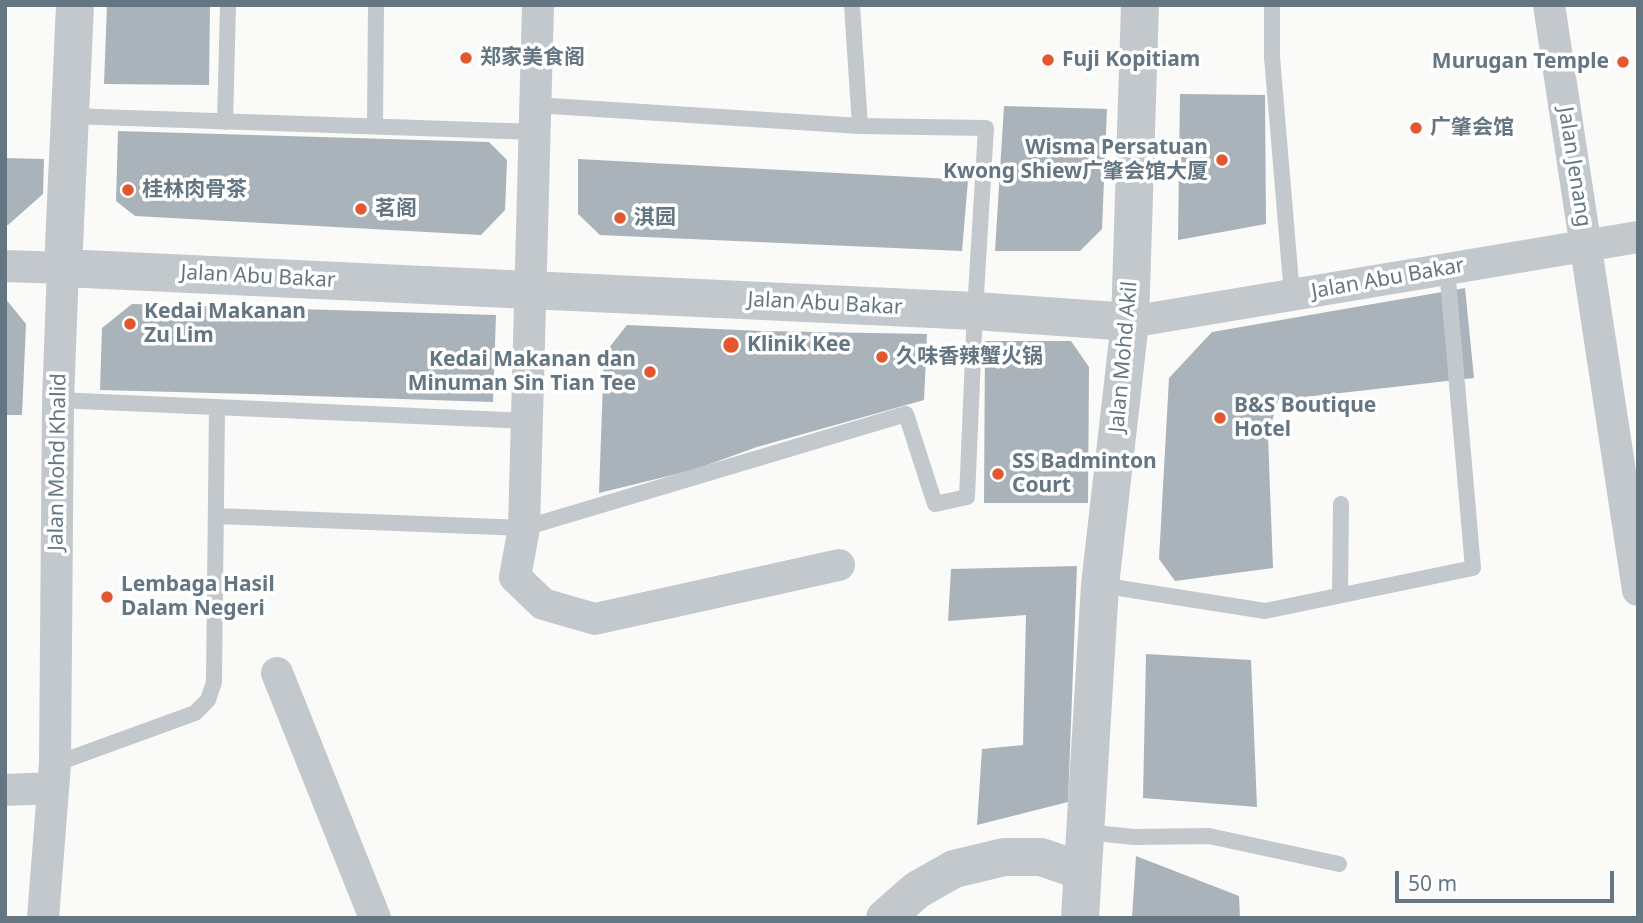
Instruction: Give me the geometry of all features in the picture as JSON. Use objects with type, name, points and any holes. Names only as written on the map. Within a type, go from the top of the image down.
[{"type":"street","name":"Jalan Mohd Khalid","points":[[43,918],[54,776],[58,400],[75,5]]},
{"type":"street","points":[[538,5],[524,528],[515,577],[543,604],[595,620],[839,565]]},
{"type":"street","name":"Jalan Mohd Akil","points":[[1080,918],[1100,586],[1130,322],[1140,5]]},
{"type":"street","name":"Jalan Jenang","points":[[1549,5],[1638,590]]},
{"type":"street","name":"Jalan Abu Bakar","points":[[5,265],[975,311],[1130,322],[1638,237]]},
{"type":"street","points":[[276,673],[375,918]]},
{"type":"street","points":[[5,790],[54,776]]},
{"type":"street","points":[[885,918],[917,890],[954,869],[1004,857],[1041,857],[1082,871]]},
{"type":"lane","points":[[225,122],[228,5]]},
{"type":"lane","points":[[375,126],[376,5]]},
{"type":"lane","points":[[852,5],[860,126]]},
{"type":"lane","points":[[1272,5],[1272,57],[1292,295]]},
{"type":"lane","points":[[70,116],[375,126],[535,118],[986,128],[967,497],[935,504],[906,414],[524,528],[216,516]]},
{"type":"lane","points":[[1100,586],[1265,611],[1473,568],[1447,269]]},
{"type":"lane","points":[[58,400],[527,421]]},
{"type":"lane","points":[[54,776],[195,713],[208,700],[214,682],[218,407]]},
{"type":"lane","points":[[1340,595],[1341,504]]},
{"type":"lane","points":[[1086,832],[1134,837],[1209,836],[1339,863]]},
{"type":"building","points":[[107,5],[210,5],[209,85],[104,84]]},
{"type":"building","name":"Wisma Persatuan Kwong Shiew广肇会馆大厦","points":[[1180,94],[1265,95],[1266,224],[1178,240]]},
{"type":"building","points":[[1004,106],[1107,109],[1102,229],[1080,251],[995,251]]},
{"type":"building","points":[[118,131],[489,142],[507,160],[505,210],[481,235],[135,216],[116,201]]},
{"type":"building","points":[[5,158],[44,159],[43,194],[8,225],[5,225]]},
{"type":"building","points":[[578,159],[968,180],[962,251],[600,235],[578,214]]},
{"type":"building","name":"B&S Boutique Hotel","points":[[1465,288],[1474,378],[1278,400],[1268,436],[1273,568],[1175,581],[1159,559],[1169,378],[1212,332]]},
{"type":"building","points":[[5,298],[26,324],[22,415],[5,415]]},
{"type":"building","points":[[132,304],[496,315],[493,402],[100,390],[102,328]]},
{"type":"building","points":[[627,325],[927,334],[924,400],[757,447],[693,470],[599,493],[604,354]]},
{"type":"building","points":[[985,341],[1071,341],[1089,367],[1088,503],[984,503]]},
{"type":"building","points":[[1077,566],[1068,802],[977,825],[982,749],[1023,745],[1026,615],[948,621],[951,569]]},
{"type":"building","points":[[1146,654],[1251,660],[1257,807],[1143,798]]},
{"type":"building","points":[[1136,856],[1239,896],[1240,918],[1132,918]]},
{"type":"place","name":"郑家美食阁","points":[[466,58]]},
{"type":"place","name":"Fuji Kopitiam","points":[[1048,60]]},
{"type":"place","name":"Murugan Temple","points":[[1623,62]]},
{"type":"place","name":"广肇会馆","points":[[1416,128]]},
{"type":"place","name":"Wisma Persatuan Kwong Shiew广肇会馆大厦","points":[[1222,160]]},
{"type":"place","name":"桂林肉骨茶","points":[[128,190]]},
{"type":"place","name":"茗阁","points":[[361,209]]},
{"type":"place","name":"淇园","points":[[620,218]]},
{"type":"place","name":"Kedai Makanan Zu Lim","points":[[130,324]]},
{"type":"place","name":"Klinik Kee","points":[[731,345]]},
{"type":"place","name":"久味香辣蟹火锅","points":[[882,357]]},
{"type":"place","name":"Kedai Makanan dan Minuman Sin Tian Tee","points":[[650,372]]},
{"type":"place","name":"B&S Boutique Hotel","points":[[1220,418]]},
{"type":"place","name":"SS Badminton Court","points":[[998,474]]},
{"type":"place","name":"Lembaga Hasil Dalam Negeri","points":[[107,597]]}]
